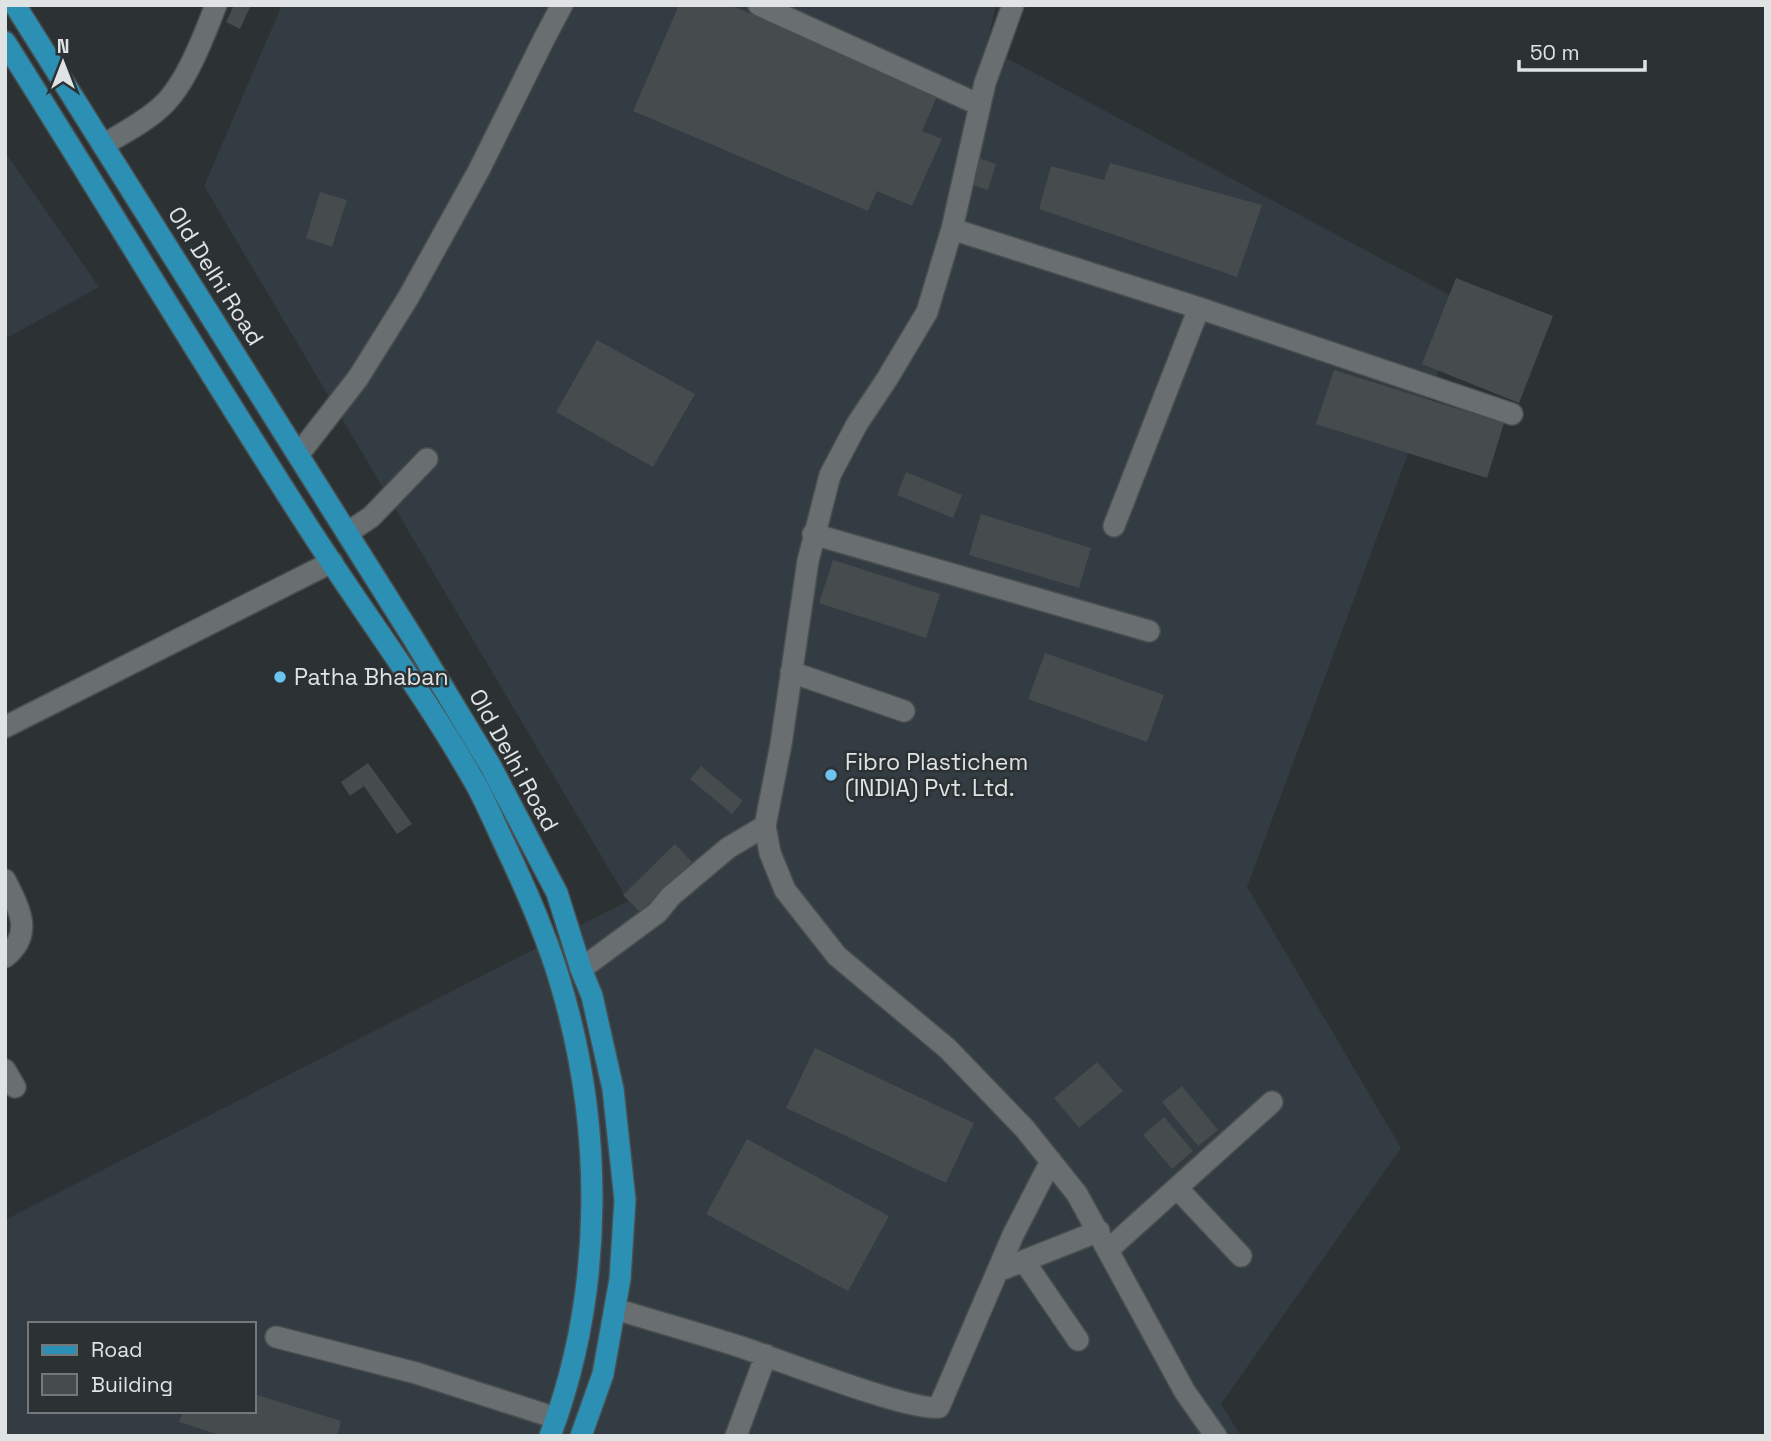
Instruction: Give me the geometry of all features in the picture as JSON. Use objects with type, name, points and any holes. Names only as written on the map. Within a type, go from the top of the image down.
[{"type":"main road","name":"Old Delhi Road","points":[[15,5],[490,765],[557,893],[592,996],[613,1089],[625,1200],[620,1279],[603,1374],[581,1436]]},
{"type":"main road","name":"Old Delhi Road","points":[[5,42],[332,562],[398,659],[479,790],[529,895],[558,975],[581,1072],[589,1132],[592,1228],[575,1357],[553,1427]]},
{"type":"street","points":[[103,145],[148,118],[177,89],[216,5]]},
{"type":"street","points":[[298,455],[358,377],[408,298],[479,170],[562,5]]},
{"type":"street","points":[[759,5],[980,105]]},
{"type":"street","points":[[1013,5],[985,83],[952,229],[927,312],[857,424],[830,475],[813,534],[765,826],[770,853],[785,890],[837,956],[948,1049],[1025,1129],[1077,1194],[1185,1392],[1216,1436]]},
{"type":"street","points":[[952,229],[1199,308],[1512,414]]},
{"type":"street","points":[[1114,526],[1199,308]]},
{"type":"street","points":[[347,533],[370,517],[427,459]]},
{"type":"street","points":[[813,534],[1149,631]]},
{"type":"street","points":[[5,727],[332,562]]},
{"type":"street","points":[[790,672],[904,711]]},
{"type":"street","points":[[581,969],[657,913],[671,897],[727,848],[765,826]]},
{"type":"street","points":[[5,880],[23,925],[17,945],[5,957]]},
{"type":"street","points":[[998,1271],[1024,1261],[1104,1240],[1177,1188],[1272,1102]]},
{"type":"street","points":[[615,1309],[766,1355],[862,1389],[926,1408],[939,1407],[1013,1235],[1051,1161]]},
{"type":"street","points":[[1177,1188],[1241,1256]]},
{"type":"street","points":[[1024,1261],[1078,1340]]},
{"type":"street","points":[[276,1337],[416,1373],[553,1427]]},
{"type":"street","points":[[736,1436],[766,1355]]},
{"type":"shaded area","points":[[282,5],[996,5],[986,47],[1464,303],[1247,887],[1401,1148],[1221,1404],[1241,1436],[5,1436],[5,1220],[628,901],[204,186]]},
{"type":"shaded area","points":[[5,152],[99,287],[5,339]]},
{"type":"building","points":[[234,5],[251,5],[240,29],[226,22]]},
{"type":"building","points":[[679,5],[730,5],[938,94],[922,131],[942,139],[912,206],[877,191],[868,211],[633,111]]},
{"type":"building","points":[[976,157],[996,164],[988,190],[967,183]]},
{"type":"building","points":[[1110,163],[1262,205],[1237,277],[1039,209],[1051,166],[1104,180]]},
{"type":"building","points":[[320,192],[347,200],[332,247],[306,238]]},
{"type":"building","points":[[1456,278],[1553,316],[1519,403],[1422,364]]},
{"type":"building","points":[[597,340],[695,394],[653,467],[556,412]]},
{"type":"building","points":[[1334,370],[1504,423],[1487,478],[1316,424]]},
{"type":"building","points":[[906,472],[962,495],[953,518],[897,495]]},
{"type":"building","points":[[981,514],[1091,548],[1079,588],[969,555]]},
{"type":"building","points":[[833,560],[940,594],[926,638],[819,603]]},
{"type":"building","points":[[1045,653],[1164,695],[1147,742],[1028,699]]},
{"type":"building","points":[[368,763],[412,824],[397,834],[364,786],[350,796],[341,782]]},
{"type":"building","points":[[701,766],[743,801],[732,814],[690,779]]},
{"type":"building","points":[[675,844],[692,862],[640,912],[623,895]]},
{"type":"building","points":[[815,1048],[974,1123],[946,1183],[786,1108]]},
{"type":"building","points":[[1097,1062],[1123,1091],[1079,1128],[1054,1098]]},
{"type":"building","points":[[1182,1086],[1218,1130],[1198,1146],[1162,1102]]},
{"type":"building","points":[[1164,1117],[1193,1151],[1172,1169],[1143,1135]]},
{"type":"building","points":[[747,1139],[889,1216],[848,1291],[706,1214]]},
{"type":"building","points":[[256,1395],[341,1421],[337,1436],[223,1436],[179,1422],[182,1413],[256,1413]]},
{"type":"place","name":"Patha Bhaban","points":[[280,677]]},
{"type":"place","name":"Fibro Plastichem (INDIA) Pvt. Ltd.","points":[[831,775]]}]
